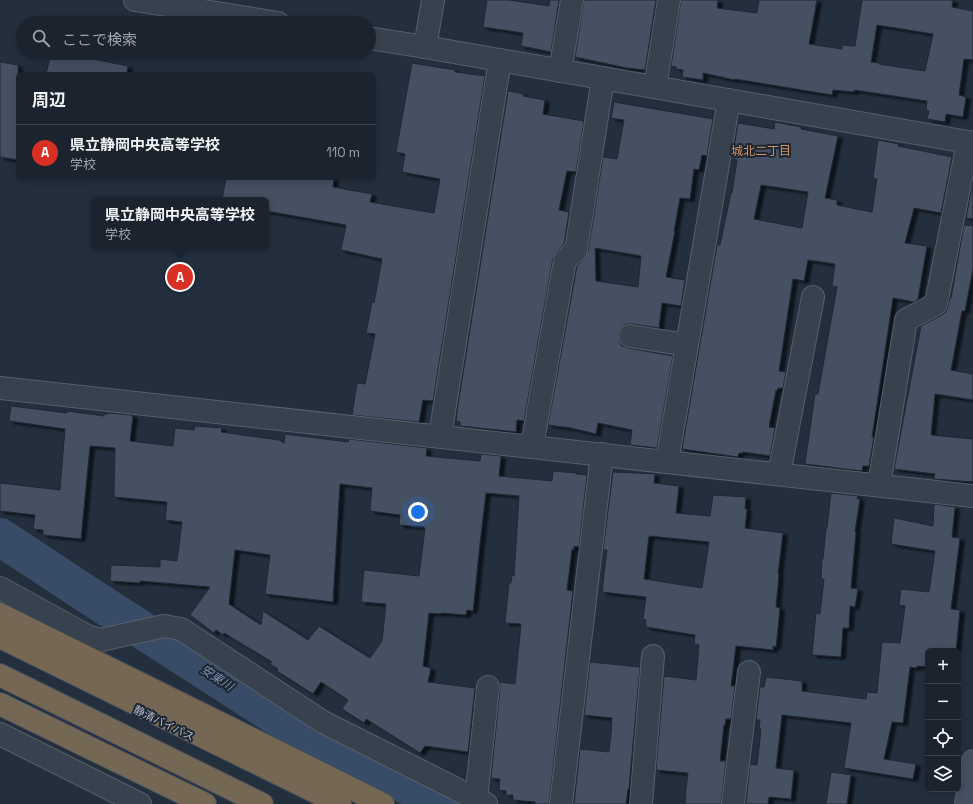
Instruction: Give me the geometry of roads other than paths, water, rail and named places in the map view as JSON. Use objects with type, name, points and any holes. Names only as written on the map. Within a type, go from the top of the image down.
[{"type":"highway","points":[[0,614],[383,804]]},
{"type":"highway","points":[[0,637],[340,804]]},
{"type":"highway","name":"静清バイパス","points":[[0,643],[328,804]]},
{"type":"highway","points":[[0,675],[262,804]]},
{"type":"highway","points":[[0,680],[253,804]]},
{"type":"highway","points":[[0,704],[205,804]]},
{"type":"street","points":[[135,0],[234,16]]},
{"type":"street","points":[[425,47],[433,0]]},
{"type":"street","points":[[560,71],[572,0]]},
{"type":"street","points":[[655,87],[669,0]]},
{"type":"street","points":[[376,39],[970,143],[936,304],[906,320],[879,485]]},
{"type":"street","points":[[440,436],[500,60]]},
{"type":"street","points":[[532,446],[565,260],[576,250],[604,78]]},
{"type":"street","points":[[667,462],[729,100]]},
{"type":"street","points":[[779,474],[812,297]]},
{"type":"street","points":[[630,336],[687,345]]},
{"type":"street","points":[[0,388],[973,496]]},
{"type":"street","points":[[561,804],[602,454]]},
{"type":"street","points":[[0,588],[87,636],[101,640],[164,626],[181,629],[323,722],[481,802],[488,687]]},
{"type":"street","points":[[641,804],[653,656]]},
{"type":"street","points":[[734,804],[749,672]]},
{"type":"street","points":[[0,734],[140,804]]},
{"type":"street","points":[[966,804],[973,761]]},
{"type":"waterway","name":"安東川","points":[[0,537],[299,731],[443,804]]},
{"type":"place","name":"県立静岡中央高等学校","points":[[180,277]]},
{"type":"district","name":"城北二丁目","points":[[761,151]]}]
